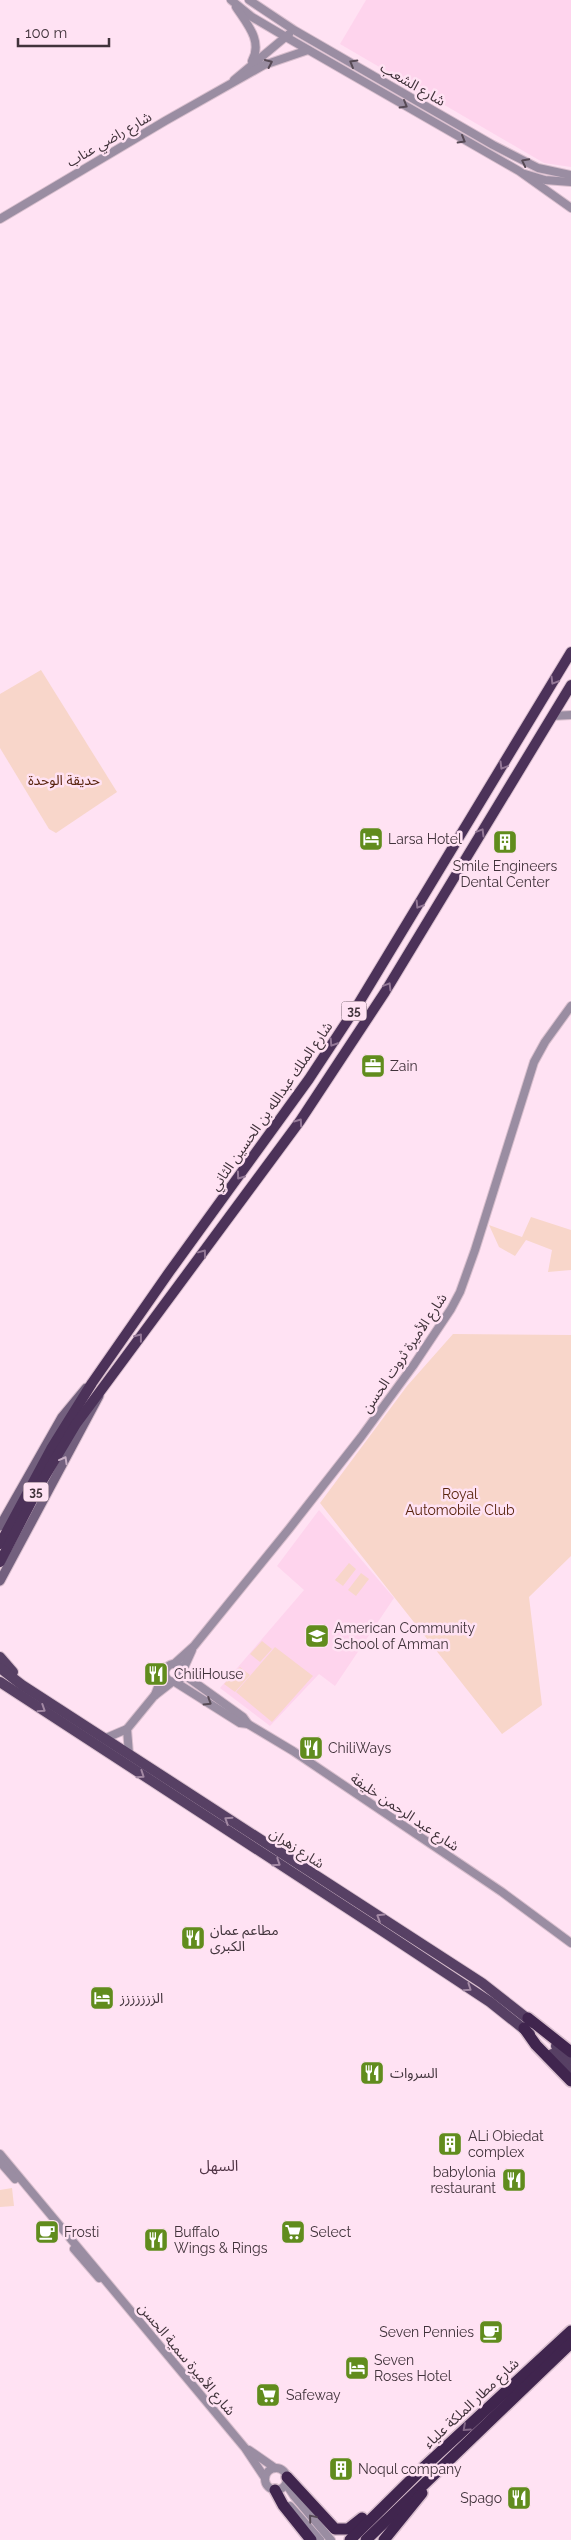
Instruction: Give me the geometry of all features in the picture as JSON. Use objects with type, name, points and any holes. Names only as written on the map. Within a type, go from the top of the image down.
[{"type":"highway","name":"شارع الملك عبدالله بن الحسين الثاني","points":[[0,1544],[35,1476],[326,1055],[371,984],[571,652]]},
{"type":"highway","name":"شارع الملك عبدالله بن الحسين الثاني","points":[[96,1386],[300,1121],[385,992],[571,685]]},
{"type":"highway","name":"شارع الملك عبدالله بن الحسين الثاني","points":[[0,1562],[73,1422]]},
{"type":"highway","points":[[526,2023],[571,2052]]},
{"type":"highway","points":[[526,2023],[540,2049],[571,2081]]},
{"type":"highway","points":[[571,2323],[514,2376],[504,2401],[517,2400],[571,2352]]},
{"type":"highway","name":"شارع مطار الملكة علياء","points":[[366,2540],[432,2476],[571,2331]]},
{"type":"highway","name":"شارع مطار الملكة علياء","points":[[350,2540],[425,2466],[571,2343]]},
{"type":"highway","points":[[282,2485],[328,2525],[335,2529],[344,2530],[353,2526],[405,2479],[425,2466]]},
{"type":"highway","points":[[384,2540],[412,2506],[432,2476]]},
{"type":"highway","points":[[282,2485],[282,2505],[311,2540]]},
{"type":"main road","points":[[0,1526],[62,1417],[77,1397],[96,1386]]},
{"type":"main road","points":[[0,1581],[26,1529],[95,1406],[96,1386]]},
{"type":"main road","points":[[0,1657],[7,1666],[44,1699]]},
{"type":"main road","name":"شارع زهران","points":[[0,1668],[44,1699],[272,1848],[482,1982],[526,2023],[571,2060]]},
{"type":"main road","name":"شارع زهران","points":[[0,1682],[490,2002],[526,2023],[571,2072]]},
{"type":"main road","points":[[0,1688],[14,1691]]},
{"type":"street","name":"شارع الشعب","points":[[249,0],[294,30],[538,168],[571,175]]},
{"type":"street","name":"شارع الشعب","points":[[232,2],[286,37],[519,172],[571,208]]},
{"type":"street","points":[[232,2],[256,42],[258,49],[250,65]]},
{"type":"street","name":"شارع راضي عناب","points":[[232,83],[250,65],[294,30]]},
{"type":"street","name":"شارع راضي عناب","points":[[0,219],[232,83],[275,60],[308,50]]},
{"type":"street","points":[[420,115],[427,112],[426,105]]},
{"type":"street","name":"شارع الشعب","points":[[519,172],[545,180],[571,182]]},
{"type":"street","points":[[552,716],[571,715]]},
{"type":"street","name":"شارع الأميرة ثروت الحسن","points":[[174,1664],[194,1646],[361,1437],[414,1366],[451,1309],[469,1268],[534,1062],[545,1042],[571,1006]]},
{"type":"street","name":"شارع الأميرة ثروت الحسن","points":[[183,1672],[194,1646]]},
{"type":"street","points":[[106,1738],[127,1729],[154,1696],[180,1679],[183,1672],[179,1665],[167,1666],[154,1696]]},
{"type":"street","points":[[164,1671],[166,1678],[174,1682]]},
{"type":"street","name":"شارع عبد الرحمن خليفة","points":[[183,1672],[243,1717],[248,1724],[330,1776],[571,1938]]},
{"type":"street","name":"شارع عبد الرحمن خليفة","points":[[174,1682],[240,1723],[248,1724]]},
{"type":"street","points":[[127,1729],[129,1754]]},
{"type":"street","name":"شارع عبد الرحمن خليفة","points":[[546,1923],[571,1943]]},
{"type":"street","name":"شارع الأميرة سمية الحسن","points":[[0,2154],[92,2262],[110,2287],[245,2448],[265,2478]]},
{"type":"street","name":"شارع الأميرة سمية الحسن","points":[[0,2162],[100,2281],[110,2287]]},
{"type":"street","name":"شارع الأميرة سمية الحسن","points":[[245,2448],[275,2468]]},
{"type":"street","points":[[320,2540],[289,2504],[282,2485],[283,2471],[275,2468],[268,2471],[265,2478],[268,2486],[282,2485],[294,2496],[331,2540]]},
{"type":"shaded area","points":[[366,0],[571,0],[571,167],[544,163],[340,44]]},
{"type":"shaded area","name":"American Community School of Amman","points":[[319,1510],[394,1598],[335,1686],[319,1674],[270,1726],[220,1688],[304,1590],[277,1566]]},
{"type":"green space","name":"حديقة الوحدة","points":[[41,670],[117,792],[56,833],[49,829],[0,748],[0,694]]},
{"type":"green space","points":[[531,1217],[571,1230],[571,1270],[548,1272],[552,1250],[526,1240],[515,1256],[499,1247],[489,1225],[522,1237]]},
{"type":"green space","name":"Royal Automobile Club","points":[[453,1334],[571,1335],[571,1556],[529,1597],[542,1705],[502,1734],[320,1503],[407,1386]]},
{"type":"green space","points":[[349,1563],[356,1569],[343,1586],[335,1580]]},
{"type":"green space","points":[[361,1573],[369,1579],[356,1596],[348,1590]]},
{"type":"green space","points":[[262,1641],[272,1649],[260,1662],[250,1654]]},
{"type":"green space","points":[[275,1647],[313,1676],[272,1722],[236,1692]]},
{"type":"green space","points":[[240,1667],[250,1675],[235,1692],[224,1684]]},
{"type":"green space","points":[[12,2188],[14,2206],[0,2207],[0,2190]]},
{"type":"place","name":"Larsa Hotel","points":[[371,839]]},
{"type":"place","name":"Smile Engineers Dental Center","points":[[505,842]]},
{"type":"place","name":"Zain","points":[[373,1066]]},
{"type":"place","name":"American Community School of Amman","points":[[317,1636]]},
{"type":"place","name":"ChiliHouse","points":[[156,1674]]},
{"type":"place","name":"ChiliWays","points":[[311,1748]]},
{"type":"place","name":"مطاعم عمان الكبرى","points":[[193,1938]]},
{"type":"place","name":"الززززززز","points":[[102,1998]]},
{"type":"place","name":"السروات","points":[[372,2073]]},
{"type":"place","name":"ALi Obiedat complex","points":[[450,2144]]},
{"type":"place","name":"babylonia restaurant","points":[[514,2180]]},
{"type":"place","name":"Frosti","points":[[47,2232]]},
{"type":"place","name":"Select","points":[[293,2232]]},
{"type":"place","name":"Buffalo Wings & Rings","points":[[156,2240]]},
{"type":"place","name":"Seven Pennies","points":[[491,2332]]},
{"type":"place","name":"Seven Roses Hotel","points":[[357,2368]]},
{"type":"place","name":"Safeway","points":[[268,2395]]},
{"type":"place","name":"Noqul company","points":[[341,2469]]},
{"type":"place","name":"Spago","points":[[519,2498]]},
{"type":"district","name":"السهل","points":[[219,2166]]}]
